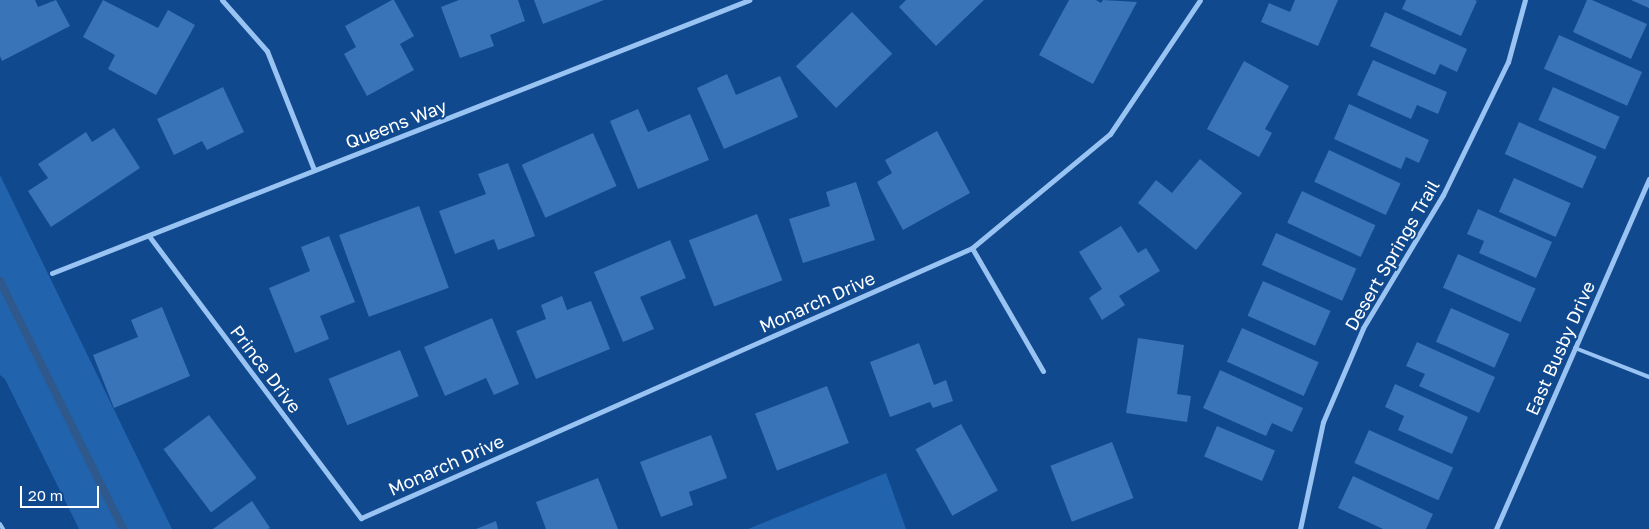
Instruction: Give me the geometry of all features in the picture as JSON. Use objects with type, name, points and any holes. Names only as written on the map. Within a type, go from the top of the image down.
[{"type":"street","points":[[222,0],[266,51],[314,170]]},
{"type":"street","name":"Queens Way","points":[[52,273],[749,0]]},
{"type":"street","name":"Monarch Drive","points":[[361,518],[972,248],[1110,134],[1195,11],[1200,0]]},
{"type":"street","name":"Desert Springs Trail","points":[[1300,529],[1323,422],[1363,328],[1443,195],[1508,62],[1524,0]]},
{"type":"street","name":"East Busby Drive","points":[[1496,529],[1649,179]]},
{"type":"street","name":"Prince Drive","points":[[149,236],[361,518]]},
{"type":"street","points":[[972,248],[1043,371]]},
{"type":"lane","points":[[1575,348],[1649,377]]},
{"type":"lane","points":[[0,524],[3,529]]},
{"type":"shaded area","points":[[0,175],[172,529],[79,529],[5,379],[0,375]]},
{"type":"shaded area","points":[[886,473],[906,529],[748,529]]},
{"type":"building","points":[[0,0],[35,0],[38,7],[56,0],[70,26],[2,61],[0,56]]},
{"type":"building","points":[[103,0],[158,28],[168,10],[195,25],[156,95],[108,69],[115,55],[83,37]]},
{"type":"building","points":[[394,0],[414,36],[400,44],[414,70],[367,96],[344,54],[356,47],[345,26]]},
{"type":"building","points":[[459,0],[518,0],[525,21],[490,35],[494,46],[460,58],[441,7]]},
{"type":"building","points":[[534,0],[604,0],[543,24]]},
{"type":"building","points":[[906,0],[984,0],[936,46],[899,7]]},
{"type":"building","points":[[1069,0],[1096,0],[1101,3],[1103,0],[1137,2],[1093,84],[1039,55]]},
{"type":"building","points":[[1295,0],[1338,0],[1318,46],[1261,22],[1269,3],[1290,12]]},
{"type":"building","points":[[1406,0],[1477,1],[1461,36],[1402,9]]},
{"type":"building","points":[[1587,0],[1592,0],[1647,24],[1631,59],[1573,32]]},
{"type":"building","points":[[1631,0],[1649,0],[1649,8]]},
{"type":"building","points":[[852,12],[892,54],[836,108],[796,66]]},
{"type":"building","points":[[1385,12],[1467,49],[1457,72],[1440,64],[1435,75],[1370,46]]},
{"type":"building","points":[[1559,35],[1642,72],[1627,106],[1544,69]]},
{"type":"building","points":[[1373,60],[1447,92],[1438,114],[1417,105],[1411,119],[1357,95]]},
{"type":"building","points":[[1244,61],[1289,86],[1265,129],[1272,133],[1259,157],[1207,129]]},
{"type":"building","points":[[727,74],[736,95],[780,76],[798,117],[724,149],[697,88]]},
{"type":"building","points":[[223,87],[244,132],[207,150],[202,141],[174,155],[157,119]]},
{"type":"building","points":[[1553,87],[1620,117],[1605,150],[1538,120]]},
{"type":"building","points":[[1349,104],[1429,140],[1419,163],[1406,157],[1401,169],[1334,139]]},
{"type":"building","points":[[638,109],[648,132],[690,114],[709,160],[638,189],[610,121]]},
{"type":"building","points":[[1519,122],[1597,157],[1582,189],[1505,154]]},
{"type":"building","points":[[114,128],[140,168],[51,227],[28,191],[48,178],[38,164],[86,132],[92,142]]},
{"type":"building","points":[[937,131],[970,193],[903,230],[877,182],[892,173],[885,160]]},
{"type":"building","points":[[593,133],[617,186],[545,218],[522,165]]},
{"type":"building","points":[[1329,150],[1401,183],[1386,215],[1314,182]]},
{"type":"building","points":[[1200,159],[1242,193],[1196,250],[1138,203],[1156,180],[1172,193]]},
{"type":"building","points":[[508,163],[535,236],[498,250],[494,239],[455,254],[439,211],[486,194],[478,174]]},
{"type":"building","points":[[1514,178],[1571,203],[1556,237],[1499,212]]},
{"type":"building","points":[[856,182],[875,240],[803,263],[789,219],[830,206],[826,192]]},
{"type":"building","points":[[1302,191],[1375,225],[1361,257],[1287,223]]},
{"type":"building","points":[[419,206],[449,288],[369,317],[339,235]]},
{"type":"building","points":[[1478,209],[1552,242],[1536,278],[1479,253],[1484,241],[1467,234]]},
{"type":"building","points":[[757,214],[782,280],[714,306],[689,240]]},
{"type":"building","points":[[1121,226],[1138,253],[1146,248],[1160,271],[1119,296],[1125,305],[1102,320],[1089,298],[1102,289],[1079,252]]},
{"type":"building","points":[[1276,233],[1356,269],[1342,301],[1262,265]]},
{"type":"building","points":[[329,236],[355,302],[320,316],[329,339],[295,353],[269,288],[310,271],[301,247]]},
{"type":"building","points":[[670,240],[686,278],[640,297],[654,329],[623,342],[594,272]]},
{"type":"building","points":[[1458,254],[1536,289],[1521,322],[1443,288]]},
{"type":"building","points":[[1263,281],[1331,311],[1315,346],[1248,316]]},
{"type":"building","points":[[562,296],[567,310],[591,301],[610,349],[536,379],[516,331],[546,319],[541,305]]},
{"type":"building","points":[[162,307],[190,376],[114,408],[93,355],[138,337],[131,320]]},
{"type":"building","points":[[1451,308],[1509,334],[1494,368],[1436,342]]},
{"type":"building","points":[[492,318],[519,384],[494,395],[486,378],[445,396],[424,347]]},
{"type":"building","points":[[1242,328],[1319,362],[1304,396],[1227,362]]},
{"type":"building","points":[[1138,338],[1184,345],[1177,394],[1191,396],[1187,422],[1126,413]]},
{"type":"building","points":[[1417,342],[1495,377],[1479,413],[1419,386],[1425,374],[1406,366]]},
{"type":"building","points":[[919,343],[934,385],[946,380],[953,401],[933,408],[930,402],[890,417],[870,362]]},
{"type":"building","points":[[400,350],[419,396],[347,425],[329,379]]},
{"type":"building","points":[[1220,370],[1303,408],[1292,432],[1272,423],[1266,436],[1203,408]]},
{"type":"building","points":[[1395,384],[1468,417],[1452,454],[1398,430],[1404,416],[1385,407]]},
{"type":"building","points":[[827,386],[849,443],[777,471],[755,414]]},
{"type":"building","points":[[209,415],[257,478],[211,512],[163,449]]},
{"type":"building","points":[[961,424],[998,490],[952,516],[916,449]]},
{"type":"building","points":[[1217,426],[1275,451],[1262,481],[1204,456]]},
{"type":"building","points":[[1369,430],[1453,467],[1438,500],[1354,463]]},
{"type":"building","points":[[711,435],[727,478],[689,492],[693,505],[661,517],[640,462]]},
{"type":"building","points":[[1112,442],[1134,498],[1072,522],[1050,466]]},
{"type":"building","points":[[1353,476],[1433,514],[1426,529],[1383,529],[1338,508]]},
{"type":"building","points":[[598,478],[618,529],[546,529],[536,502]]},
{"type":"building","points":[[252,501],[270,528],[213,529]]},
{"type":"building","points":[[496,521],[498,529],[476,529]]},
{"type":"waterway","points":[[0,281],[123,529]]}]
